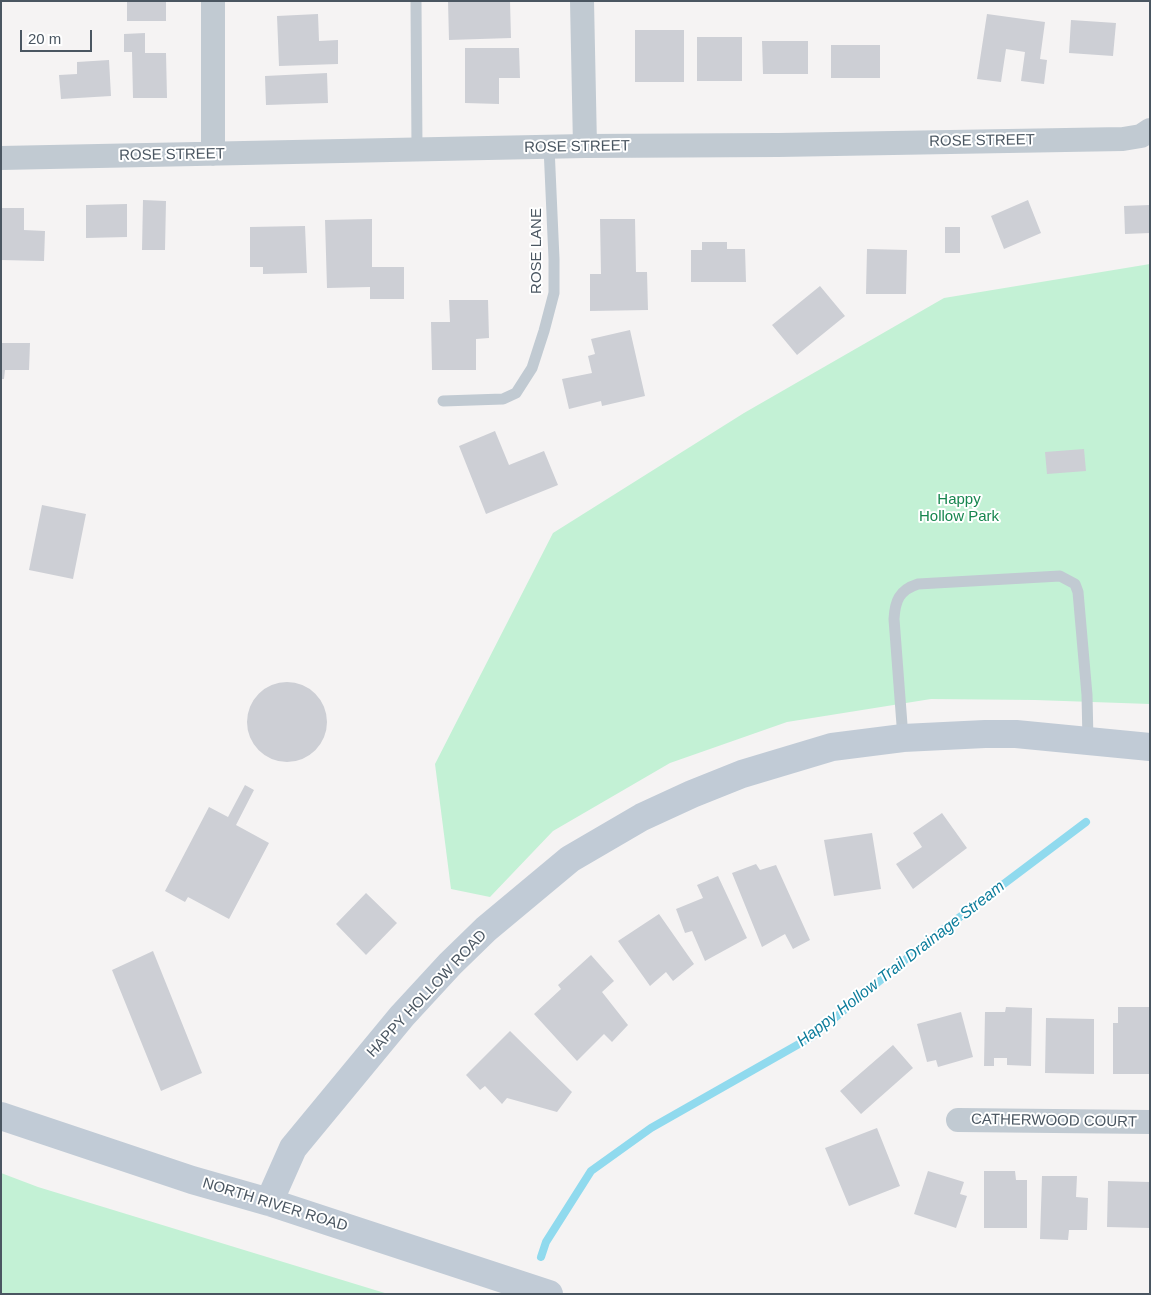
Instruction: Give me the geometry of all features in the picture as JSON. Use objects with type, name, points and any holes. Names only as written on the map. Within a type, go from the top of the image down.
[{"type":"main road","name":"HAPPY HOLLOW ROAD","points":[[269,1202],[293,1148],[402,1016],[450,964],[486,929],[570,859],[642,817],[742,774],[832,747],[903,738],[1008,734],[1150,747]]},
{"type":"main road","name":"NORTH RIVER ROAD","points":[[1,1116],[192,1180],[269,1202],[549,1294]]},
{"type":"street","points":[[213,1],[213,154]]},
{"type":"street","points":[[582,1],[585,146]]},
{"type":"street","name":"ROSE STREET","points":[[1,158],[585,146],[1122,139],[1141,136],[1150,130]]},
{"type":"street","name":"CATHERWOOD COURT","points":[[958,1120],[1150,1122]]},
{"type":"lane","points":[[416,1],[417,149]]},
{"type":"lane","name":"ROSE LANE","points":[[443,401],[503,399],[516,393],[532,368],[554,293],[549,147]]},
{"type":"lane","points":[[903,738],[894,620],[895,604],[901,594],[918,584],[1060,576],[1075,584],[1078,592],[1088,695],[1088,741]]},
{"type":"green space","name":"Happy Hollow Park","points":[[1150,264],[1150,704],[931,699],[787,722],[670,763],[553,831],[490,897],[451,889],[435,764],[553,533],[744,413],[944,298]]},
{"type":"green space","points":[[1,1173],[38,1187],[388,1294],[1,1294]]},
{"type":"building","points":[[127,1],[166,1],[166,21],[127,21]]},
{"type":"building","points":[[448,1],[510,1],[511,38],[449,40]]},
{"type":"building","points":[[318,14],[319,41],[338,40],[338,64],[279,66],[277,16]]},
{"type":"building","points":[[987,14],[1045,22],[1040,59],[1047,60],[1044,84],[1021,81],[1025,52],[1006,49],[1001,82],[977,79]]},
{"type":"building","points":[[1071,20],[1116,23],[1113,56],[1069,53]]},
{"type":"building","points":[[635,30],[684,30],[684,82],[635,82]]},
{"type":"building","points":[[145,33],[145,53],[166,53],[167,98],[133,98],[132,52],[124,52],[124,34]]},
{"type":"building","points":[[697,37],[742,37],[742,81],[697,81]]},
{"type":"building","points":[[762,41],[808,41],[808,74],[763,74]]},
{"type":"building","points":[[831,45],[880,45],[880,78],[831,78]]},
{"type":"building","points":[[465,48],[519,48],[520,78],[499,78],[499,104],[465,103]]},
{"type":"building","points":[[109,60],[111,96],[61,99],[59,75],[77,74],[77,62]]},
{"type":"building","points":[[327,73],[328,103],[266,105],[265,76]]},
{"type":"building","points":[[143,200],[166,201],[165,250],[142,250]]},
{"type":"building","points":[[1028,200],[1041,233],[1004,249],[991,216]]},
{"type":"building","points":[[127,204],[127,237],[86,238],[86,205]]},
{"type":"building","points":[[1150,205],[1150,233],[1125,234],[1124,206]]},
{"type":"building","points":[[1,208],[24,208],[24,230],[45,231],[44,261],[1,260]]},
{"type":"building","points":[[372,219],[372,267],[404,267],[404,299],[370,299],[370,287],[327,288],[325,220]]},
{"type":"building","points":[[600,219],[635,219],[636,272],[647,272],[648,310],[590,311],[590,274],[601,274]]},
{"type":"building","points":[[305,226],[307,273],[263,274],[263,267],[250,267],[250,227]]},
{"type":"building","points":[[945,227],[960,227],[960,253],[945,253]]},
{"type":"building","points":[[702,242],[727,242],[727,249],[745,249],[746,282],[691,282],[691,250],[702,250]]},
{"type":"building","points":[[867,249],[907,250],[906,294],[866,294]]},
{"type":"building","points":[[820,286],[845,316],[797,355],[772,325]]},
{"type":"building","points":[[449,300],[488,300],[489,338],[476,339],[476,370],[432,370],[431,322],[450,322]]},
{"type":"building","points":[[630,330],[645,396],[602,406],[601,401],[569,409],[562,379],[592,373],[588,356],[595,354],[591,339]]},
{"type":"building","points":[[1,343],[30,343],[29,370],[5,370],[4,379],[1,379]]},
{"type":"building","points":[[495,431],[509,465],[544,451],[558,485],[486,514],[459,446]]},
{"type":"building","points":[[1084,449],[1086,471],[1047,474],[1045,452]]},
{"type":"building","points":[[42,505],[86,514],[73,579],[29,570]]},
{"type":"building","points":[[287,682],[302,685],[315,694],[324,707],[327,722],[324,737],[315,750],[302,759],[287,762],[272,759],[259,750],[250,737],[247,722],[250,707],[259,694],[272,685]]},
{"type":"building","points":[[245,785],[254,790],[236,825],[269,843],[229,919],[188,897],[185,902],[165,891],[209,807],[228,817]]},
{"type":"building","points":[[942,813],[967,848],[913,889],[896,864],[922,847],[913,833]]},
{"type":"building","points":[[872,833],[881,889],[834,896],[824,840]]},
{"type":"building","points":[[756,864],[760,870],[776,865],[810,940],[793,949],[785,934],[762,947],[732,873]]},
{"type":"building","points":[[718,876],[747,938],[705,961],[692,931],[685,933],[676,909],[703,898],[697,885]]},
{"type":"building","points":[[366,893],[397,923],[366,955],[336,924]]},
{"type":"building","points":[[659,914],[694,964],[673,981],[666,972],[650,986],[618,941]]},
{"type":"building","points":[[153,951],[202,1073],[161,1091],[112,970]]},
{"type":"building","points":[[591,955],[614,981],[602,992],[628,1025],[612,1042],[604,1034],[577,1061],[534,1014],[561,989],[558,985]]},
{"type":"building","points":[[1006,1007],[1032,1008],[1031,1066],[1007,1065],[1007,1058],[994,1058],[994,1066],[984,1066],[985,1012],[1005,1012]]},
{"type":"building","points":[[1118,1007],[1150,1007],[1150,1074],[1113,1074],[1113,1023],[1118,1023]]},
{"type":"building","points":[[961,1012],[973,1057],[938,1067],[936,1060],[927,1062],[917,1024]]},
{"type":"building","points":[[1046,1018],[1094,1019],[1094,1074],[1045,1073]]},
{"type":"building","points":[[510,1031],[572,1092],[557,1112],[507,1098],[502,1104],[485,1086],[480,1090],[466,1075]]},
{"type":"building","points":[[893,1045],[913,1068],[861,1114],[840,1091]]},
{"type":"building","points":[[877,1128],[900,1186],[849,1206],[825,1148]]},
{"type":"building","points":[[928,1171],[964,1182],[960,1194],[967,1196],[956,1228],[914,1214]]},
{"type":"building","points":[[984,1171],[1015,1171],[1016,1180],[1027,1180],[1027,1228],[984,1228]]},
{"type":"building","points":[[1042,1176],[1077,1176],[1076,1197],[1088,1198],[1087,1230],[1069,1230],[1068,1240],[1040,1239]]},
{"type":"building","points":[[1108,1181],[1150,1182],[1149,1228],[1107,1227]]},
{"type":"waterway","name":"Happy Hollow Trail Drainage Stream","points":[[541,1257],[546,1242],[591,1171],[651,1128],[813,1036],[928,941],[1086,822]]}]
